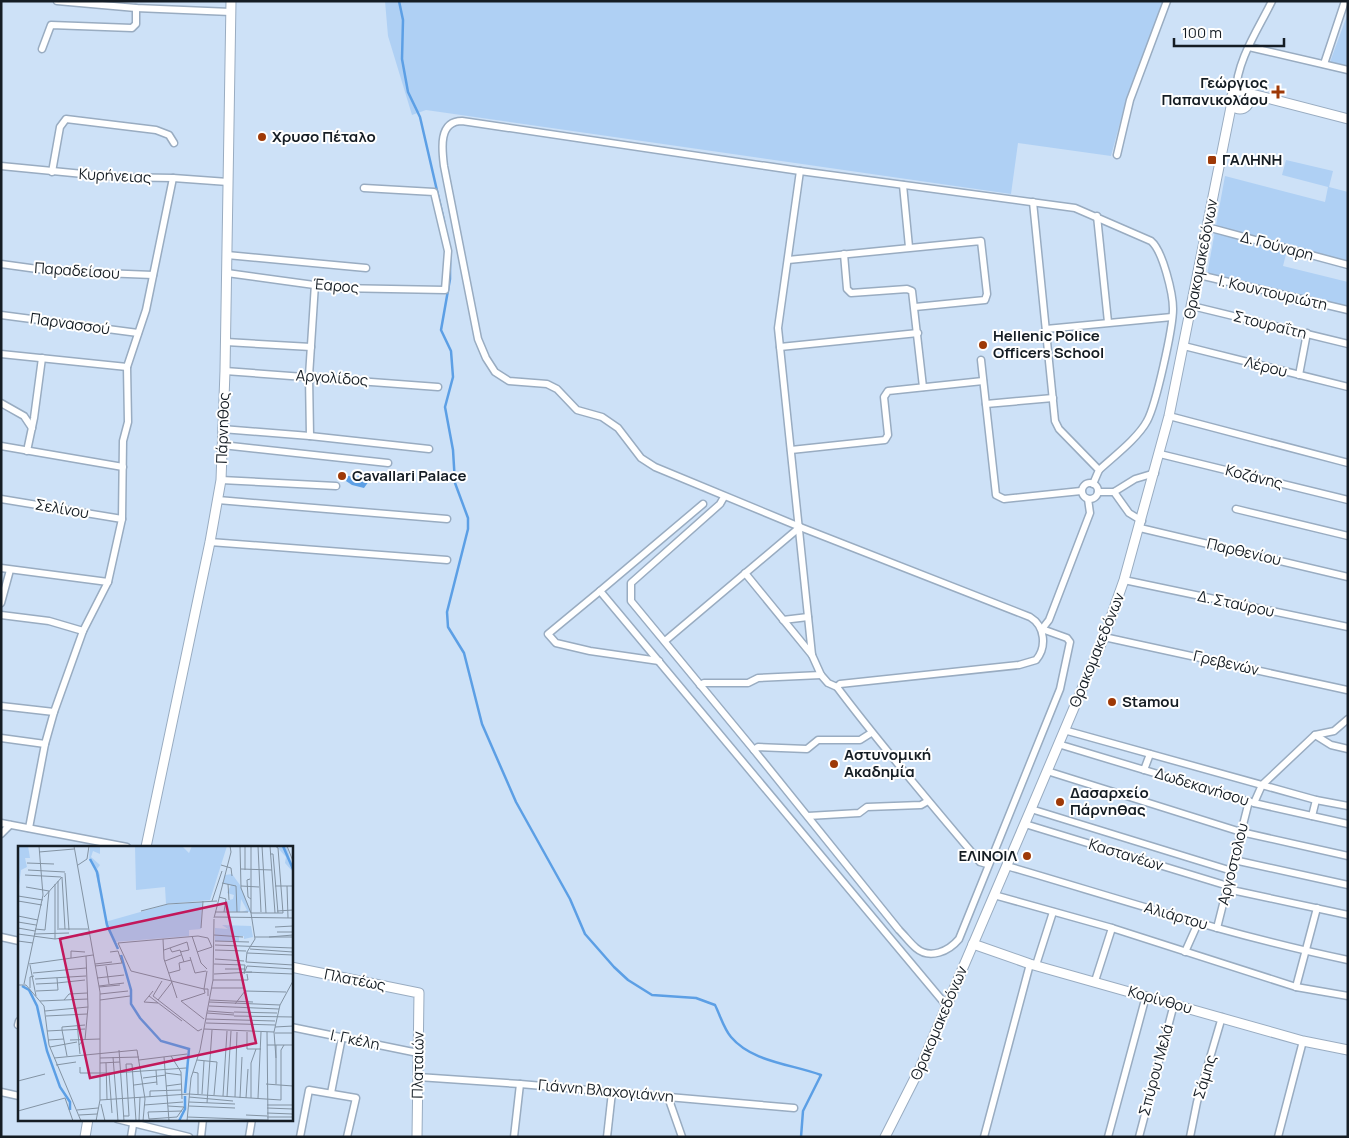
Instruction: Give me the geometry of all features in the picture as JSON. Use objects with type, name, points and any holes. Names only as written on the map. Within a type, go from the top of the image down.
[{"type":"main road","name":"Πάρνηθος","points":[[146,846],[210,542],[221,480],[226,342],[231,1]]},
{"type":"main road","points":[[1240,92],[1348,119]]},
{"type":"main road","points":[[1240,92],[1249,98],[1245,106]]},
{"type":"main road","name":"Θρακομακεδόνων","points":[[884,1137],[907,1096],[1032,809],[1104,638],[1124,580],[1160,454],[1199,275],[1232,102],[1240,92]]},
{"type":"main road","points":[[1232,102],[1236,108],[1270,99]]},
{"type":"main road","name":"Θρακομακεδόνων","points":[[1226,135],[1245,106]]},
{"type":"main road","name":"Κορίνθου","points":[[973,944],[1033,964],[1303,1041],[1348,1050]]},
{"type":"main road","name":"Πλατέως","points":[[292,967],[419,993]]},
{"type":"main road","name":"Πλαταιών","points":[[417,1137],[419,993]]},
{"type":"main road","points":[[85,1137],[88,1120]]},
{"type":"street","points":[[57,1],[136,8],[231,12]]},
{"type":"street","points":[[1117,155],[1130,100],[1167,1]]},
{"type":"street","points":[[1240,92],[1237,78],[1249,47],[1272,1]]},
{"type":"street","points":[[1324,64],[1346,1]]},
{"type":"street","points":[[42,49],[52,25],[127,28],[136,24],[136,8]]},
{"type":"street","points":[[1249,47],[1348,70]]},
{"type":"street","points":[[52,172],[60,127],[66,119],[156,130],[169,135],[174,143]]},
{"type":"street","points":[[724,497],[720,504],[631,583],[631,601],[899,930],[917,950],[926,952],[946,951],[959,939],[987,864],[1060,689],[1070,642],[1067,638],[1042,629],[1036,621],[1030,618],[724,497],[654,466],[641,458],[618,428],[602,417],[578,410],[552,386],[509,381],[496,372],[486,358],[476,330],[444,166],[443,136],[450,125],[462,121],[903,186],[1075,208],[1097,216],[1154,244],[1171,289],[1172,317],[1148,420],[1100,470],[1093,484]]},
{"type":"street","name":"Κυρήνειας","points":[[1,166],[114,177],[173,178],[228,182]]},
{"type":"street","points":[[800,171],[779,320],[780,347],[812,655]]},
{"type":"street","points":[[29,828],[45,744],[54,712],[83,631],[108,582],[122,519],[123,442],[128,422],[127,367],[146,310],[173,178]]},
{"type":"street","points":[[903,186],[909,247]]},
{"type":"street","name":"Έαρος","points":[[227,274],[336,288],[445,290],[448,251],[434,192],[364,188]]},
{"type":"street","points":[[1033,202],[1055,421],[1058,429],[1100,470]]},
{"type":"street","points":[[1097,216],[1108,322]]},
{"type":"street","name":"Δ. Γούναρη","points":[[1207,227],[1348,265]]},
{"type":"street","points":[[788,260],[981,241],[985,300],[915,307]]},
{"type":"street","points":[[844,254],[848,292],[854,294],[910,289],[914,294],[923,387]]},
{"type":"street","points":[[227,255],[366,268]]},
{"type":"street","name":"Παραδείσου","points":[[1,264],[52,271],[152,276]]},
{"type":"street","name":"Ι. Κουντουριώτη","points":[[1199,275],[1348,310]]},
{"type":"street","points":[[310,436],[309,376],[315,284]]},
{"type":"street","name":"Στουραΐτη","points":[[1192,306],[1348,344]]},
{"type":"street","name":"Παρνασσού","points":[[1,315],[138,333]]},
{"type":"street","points":[[1046,329],[1172,317]]},
{"type":"street","points":[[780,347],[918,333]]},
{"type":"street","points":[[1299,375],[1307,333]]},
{"type":"street","points":[[226,342],[312,348]]},
{"type":"street","name":"Λέρου","points":[[1184,346],[1348,387]]},
{"type":"street","points":[[1,354],[127,367]]},
{"type":"street","points":[[27,451],[42,358]]},
{"type":"street","points":[[981,360],[996,495],[1004,498],[1081,491]]},
{"type":"street","name":"Αργολίδος","points":[[225,371],[438,387]]},
{"type":"street","points":[[791,450],[885,440],[888,435],[884,394],[888,391],[983,381]]},
{"type":"street","points":[[986,404],[1052,398]]},
{"type":"street","points":[[1,403],[24,416],[32,428]]},
{"type":"street","points":[[1169,416],[1348,463]]},
{"type":"street","points":[[222,429],[429,449]]},
{"type":"street","points":[[222,445],[388,463]]},
{"type":"street","points":[[1,446],[122,467]]},
{"type":"street","name":"Κοζάνης","points":[[1160,454],[1348,500]]},
{"type":"street","points":[[1098,492],[1114,492],[1134,480],[1155,473]]},
{"type":"street","points":[[221,480],[336,486]]},
{"type":"street","points":[[1081,491],[1085,484],[1093,484]]},
{"type":"street","points":[[1093,484],[1098,492]]},
{"type":"street","points":[[1081,491],[1082,495],[1088,499],[1096,497],[1098,492]]},
{"type":"street","points":[[1114,492],[1129,513],[1141,524]]},
{"type":"street","name":"Σελίνου","points":[[1,499],[122,519]]},
{"type":"street","points":[[837,686],[840,684],[1019,664],[1036,660],[1042,650],[1042,629],[1049,620],[1090,513],[1088,499]]},
{"type":"street","points":[[218,500],[447,519]]},
{"type":"street","points":[[659,661],[556,643],[548,634],[703,504]]},
{"type":"street","points":[[1236,509],[1348,536]]},
{"type":"street","name":"Παρθενίου","points":[[1141,524],[1348,577]]},
{"type":"street","points":[[665,641],[800,527]]},
{"type":"street","points":[[210,542],[447,560]]},
{"type":"street","points":[[1,568],[108,582]]},
{"type":"street","points":[[1,603],[10,570]]},
{"type":"street","points":[[745,573],[812,655],[821,675],[828,683],[837,686],[871,733],[928,801],[980,862],[987,864]]},
{"type":"street","name":"Δ. Σταύρου","points":[[1124,580],[1348,627]]},
{"type":"street","points":[[600,591],[946,1005]]},
{"type":"street","points":[[1,616],[50,621],[83,631]]},
{"type":"street","points":[[783,620],[808,617]]},
{"type":"street","name":"Γρεβενών","points":[[1104,638],[1348,691]]},
{"type":"street","points":[[700,685],[704,683],[748,683],[758,678],[815,677],[821,675]]},
{"type":"street","points":[[1,706],[54,712]]},
{"type":"street","points":[[1262,785],[1315,735],[1334,731],[1348,719]]},
{"type":"street","name":"Δωδεκανήσου","points":[[1064,730],[1316,800],[1348,806]]},
{"type":"street","points":[[754,750],[758,747],[806,749],[818,740],[860,740],[871,733]]},
{"type":"street","points":[[1315,735],[1331,745],[1348,749]]},
{"type":"street","points":[[1,738],[45,744]]},
{"type":"street","name":"Δωδεκανήσου","points":[[1058,744],[1251,802],[1348,824]]},
{"type":"street","points":[[1144,770],[1150,754]]},
{"type":"street","points":[[1047,771],[1241,832],[1348,856]]},
{"type":"street","name":"Αργοστολου","points":[[1217,928],[1241,832],[1251,802],[1262,785]]},
{"type":"street","points":[[1312,816],[1316,800]]},
{"type":"street","points":[[808,816],[859,813],[867,806],[921,805],[928,801]]},
{"type":"street","points":[[1032,809],[1232,871]]},
{"type":"street","points":[[1,823],[122,846]]},
{"type":"street","name":"Καστανέων","points":[[1025,824],[1227,888],[1348,915]]},
{"type":"street","points":[[1,834],[10,825]]},
{"type":"street","points":[[1234,860],[1348,885]]},
{"type":"street","name":"Αλιάρτου","points":[[1007,866],[1198,923],[1348,960]]},
{"type":"street","points":[[994,894],[1112,928],[1296,986],[1348,996]]},
{"type":"street","points":[[1296,986],[1317,908]]},
{"type":"street","points":[[984,1137],[1033,964],[1053,912]]},
{"type":"street","points":[[1185,952],[1198,923]]},
{"type":"street","points":[[1095,981],[1112,928]]},
{"type":"street","points":[[1,937],[18,942]]},
{"type":"street","points":[[1108,1137],[1146,996]]},
{"type":"street","name":"Σπύρου Μελά","points":[[1139,1137],[1174,1004]]},
{"type":"street","name":"Σάμης","points":[[1190,1137],[1197,1102],[1222,1017]]},
{"type":"street","name":"Ι. Γκέλη","points":[[292,1027],[418,1053]]},
{"type":"street","points":[[331,1093],[342,1037]]},
{"type":"street","points":[[1278,1137],[1303,1041]]},
{"type":"street","name":"Γιάννη Βλαχογιάννη","points":[[418,1077],[794,1108]]},
{"type":"street","points":[[514,1137],[520,1084]]},
{"type":"street","points":[[300,1137],[309,1090],[356,1098],[347,1137]]},
{"type":"street","points":[[1,1092],[18,1096]]},
{"type":"street","points":[[606,1137],[612,1092]]},
{"type":"street","points":[[668,1097],[682,1137]]},
{"type":"street","points":[[201,1137],[204,1120]]},
{"type":"street","points":[[249,1137],[252,1120]]},
{"type":"street","points":[[131,1137],[134,1121],[156,1133],[189,1137]]},
{"type":"shaded area","points":[[385,1],[1163,1],[1156,26],[1127,97],[1111,156],[1018,143],[1011,194],[426,110],[412,115],[388,36]]},
{"type":"shaded area","points":[[1348,13],[1348,67],[1330,62]]},
{"type":"shaded area","points":[[1286,160],[1333,171],[1329,187],[1348,192],[1348,264],[1287,250],[1283,266],[1348,282],[1348,309],[1207,275],[1225,176],[1325,202],[1328,187],[1282,175]]},
{"type":"water","points":[[362,475],[369,481],[364,488],[352,485],[346,481],[348,476],[356,477]]},
{"type":"waterway","points":[[399,1],[403,20],[402,59],[408,92],[420,117],[444,221]]},
{"type":"waterway","points":[[450,258],[450,279],[441,330],[451,351],[453,377],[445,407],[453,450],[455,483],[468,518],[468,529],[447,612],[448,627],[464,653],[482,724],[516,802],[570,899],[585,934],[614,967],[628,980],[652,995],[696,998],[715,1005],[731,1037],[750,1052],[821,1075],[803,1111],[801,1137]]},
{"type":"place","name":"Γεώργιος Παπανικολάου","points":[[1278,92]]},
{"type":"place","name":"Χρυσο Πέταλο","points":[[262,137]]},
{"type":"place","name":"ΓΑΛΗΝΗ","points":[[1212,160]]},
{"type":"place","name":"Hellenic Police Officers School","points":[[983,345]]},
{"type":"place","name":"Cavallari Palace","points":[[342,476]]},
{"type":"place","name":"Stamou","points":[[1112,702]]},
{"type":"place","name":"Αστυνομική Ακαδημία","points":[[834,764]]},
{"type":"place","name":"Δασαρχείο Πάρνηθας","points":[[1060,802]]},
{"type":"place","name":"ΕΛΙΝΟΙΛ","points":[[1027,856]]}]
